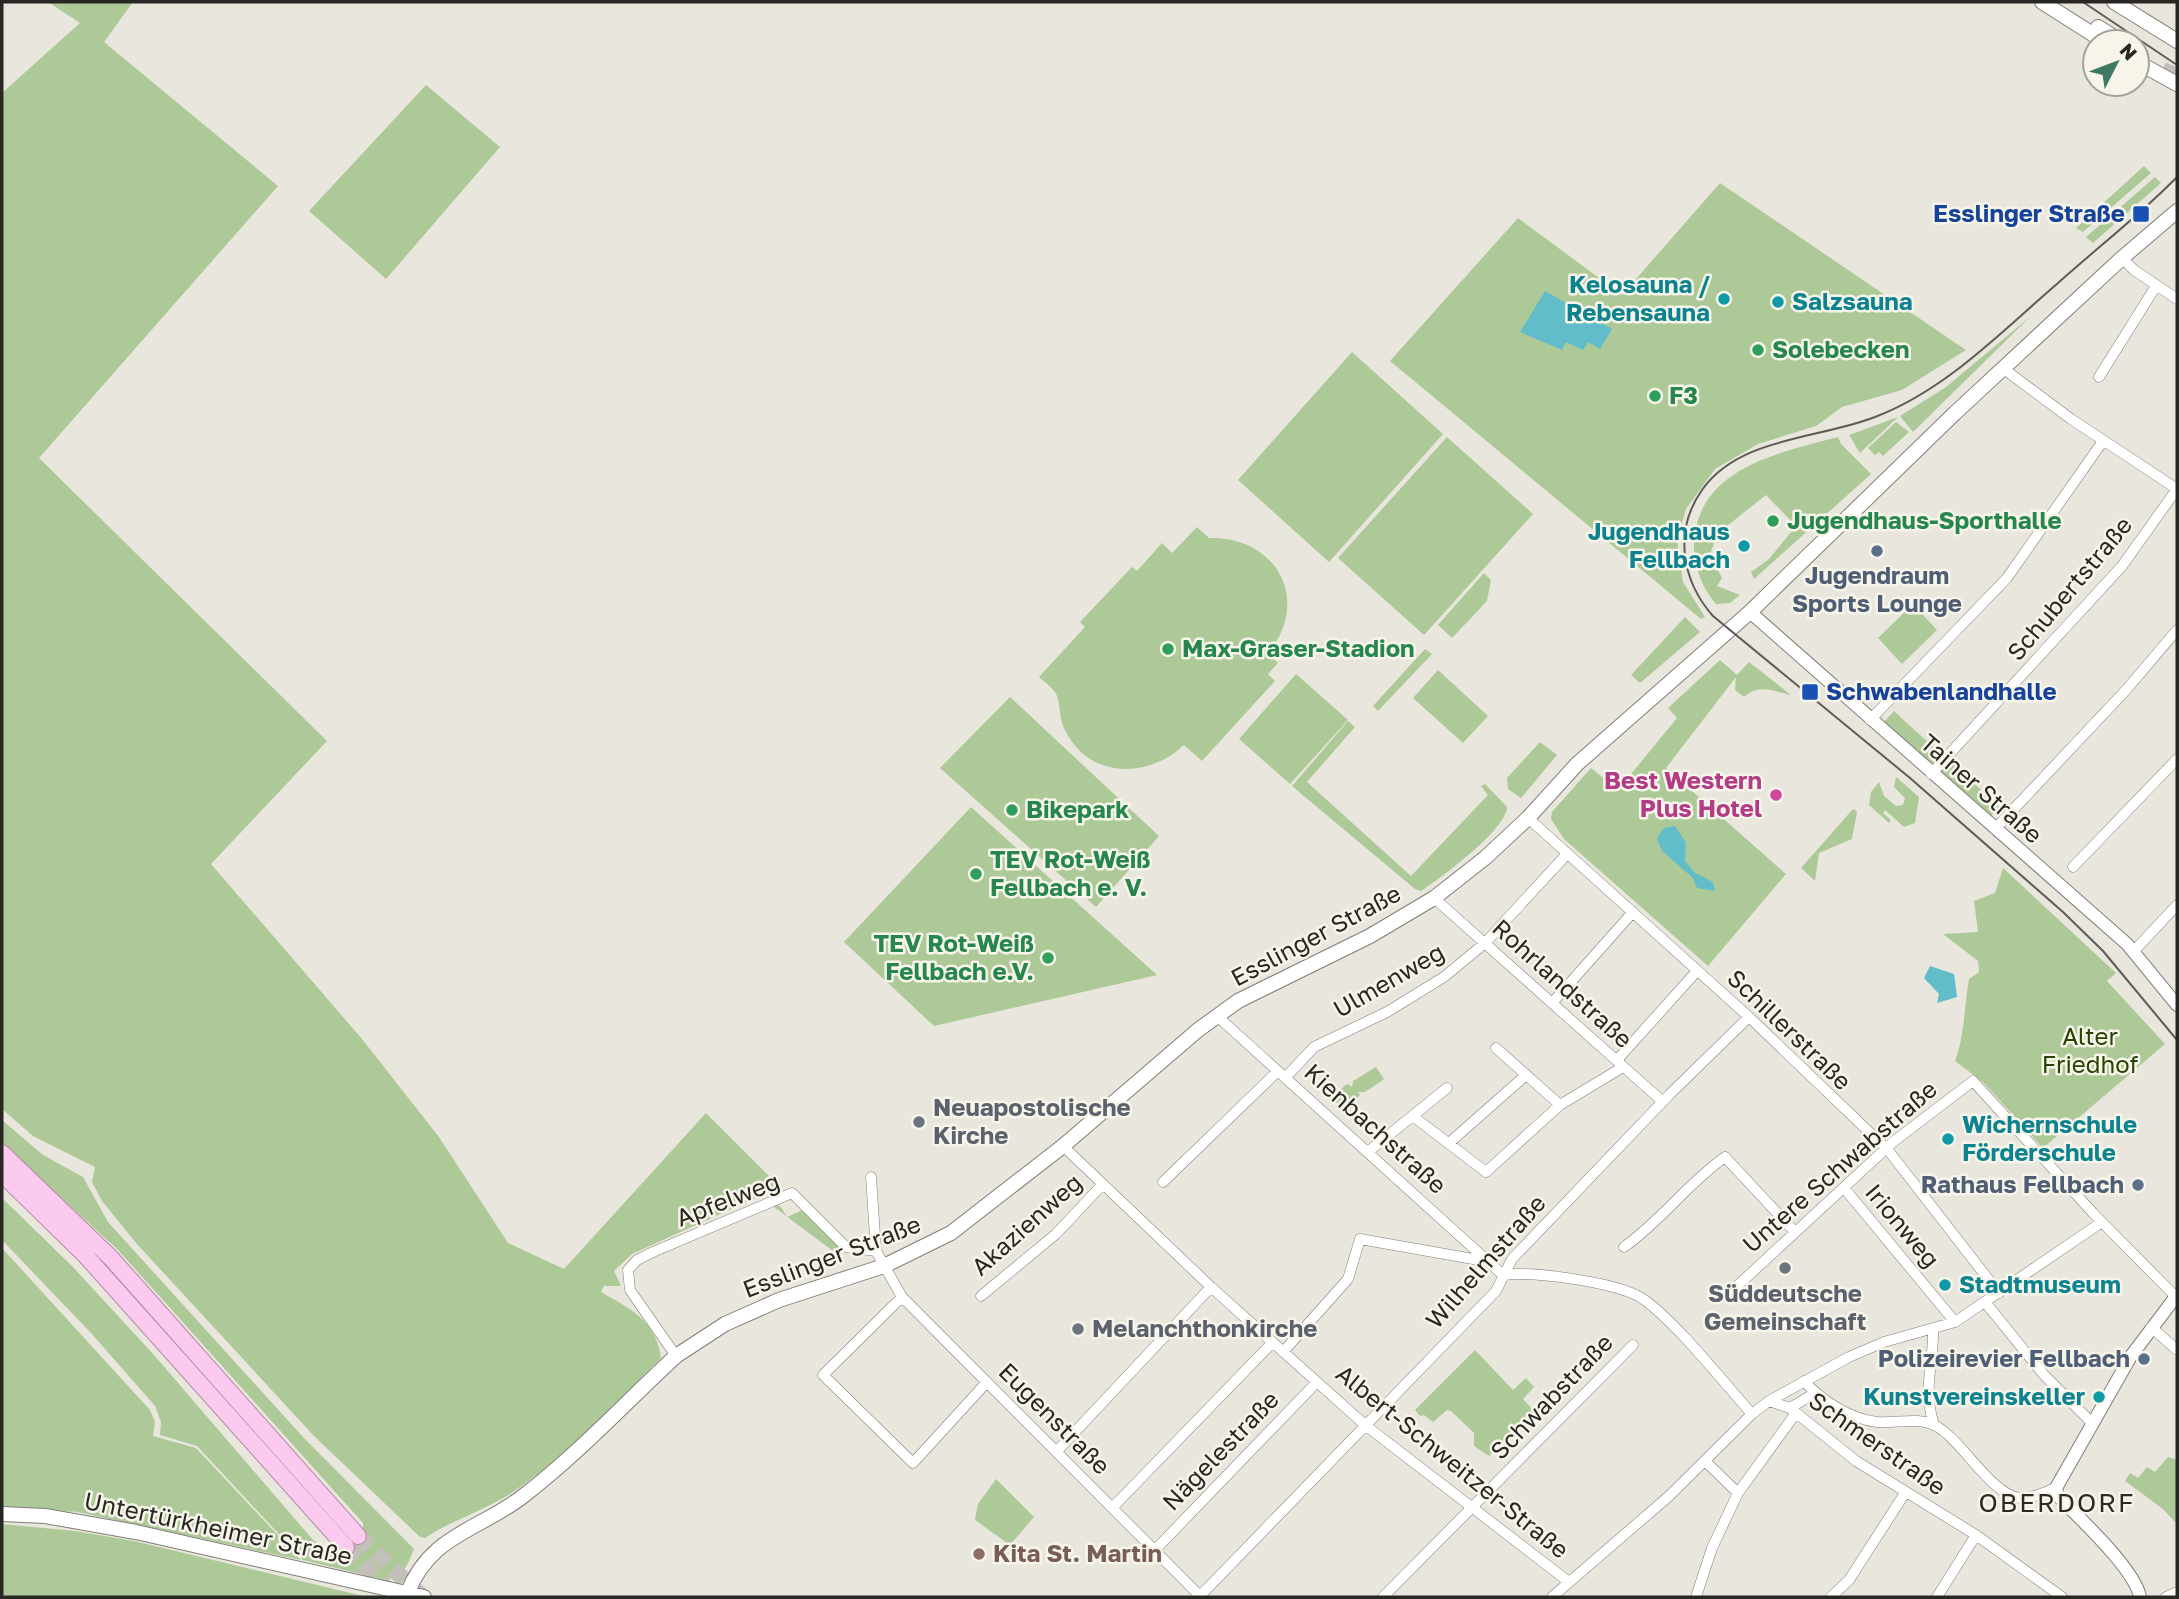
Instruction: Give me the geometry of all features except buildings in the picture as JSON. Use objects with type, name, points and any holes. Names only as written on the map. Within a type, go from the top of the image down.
[{"type":"highway","points":[[2,1153],[111,1258],[352,1542],[85,1255],[2,1174]]},
{"type":"main road","points":[[2042,2],[2083,28]]},
{"type":"main road","points":[[2059,2],[2100,28]]},
{"type":"main road","points":[[2114,2],[2177,41]]},
{"type":"main road","points":[[2131,2],[2177,32]]},
{"type":"main road","points":[[2151,60],[2164,68]]},
{"type":"main road","points":[[2151,70],[2177,84]]},
{"type":"main road","name":"Esslinger Straße","points":[[407,1594],[429,1555],[451,1537],[523,1496],[676,1356],[724,1324],[768,1305],[884,1266],[951,1233],[1063,1146],[1217,1016],[1263,988],[1370,936],[1434,898],[1485,858],[1528,818],[1577,764],[1750,612],[1833,528],[2122,258],[2177,211]]},
{"type":"main road","name":"Untertürkheimer Straße","points":[[2,1514],[45,1516],[136,1532],[424,1597]]},
{"type":"street","points":[[2122,258],[2156,286],[2177,299]]},
{"type":"street","points":[[2099,377],[2156,286]]},
{"type":"street","points":[[2004,369],[2103,441],[2177,489]]},
{"type":"street","points":[[1871,720],[2007,578],[2103,441]]},
{"type":"street","name":"Schubertstraße","points":[[1931,774],[2122,566],[2177,489]]},
{"type":"street","name":"Tainer Straße","points":[[1750,612],[2134,951],[2177,1005]]},
{"type":"street","points":[[1995,829],[2126,690],[2177,630]]},
{"type":"street","points":[[2073,867],[2177,759]]},
{"type":"street","name":"Schillerstraße","points":[[1528,818],[1749,1017],[1888,1150],[1999,1293]]},
{"type":"street","name":"Ulmenweg","points":[[1163,1182],[1314,1047],[1418,994],[1485,943],[1567,854]]},
{"type":"street","name":"Rohrlandstraße","points":[[1434,898],[1662,1101]]},
{"type":"street","points":[[2134,951],[2177,905]]},
{"type":"street","points":[[1553,1002],[1633,912]]},
{"type":"street","points":[[1414,1117],[1486,1172],[1560,1105],[1620,1063],[1697,971]]},
{"type":"street","name":"Kienbachstraße","points":[[1217,1016],[1503,1275]]},
{"type":"street","name":"Wilhelmstraße","points":[[1200,1597],[1496,1291],[1512,1259],[1662,1101],[1749,1017]]},
{"type":"street","points":[[1496,1048],[1560,1105]]},
{"type":"street","points":[[1449,1143],[1525,1076]]},
{"type":"street","name":"Untere Schwabstraße","points":[[1736,1287],[1794,1231],[1888,1150],[1893,1142],[1973,1081],[2102,1222]]},
{"type":"street","points":[[1369,1152],[1447,1088]]},
{"type":"street","name":"Albert-Schweitzer-Straße","points":[[1063,1146],[1210,1287],[1365,1425],[1569,1582]]},
{"type":"street","points":[[1623,1247],[1639,1236],[1704,1172],[1726,1157],[1794,1231]]},
{"type":"street","points":[[870,1177],[876,1251],[884,1266]]},
{"type":"street","name":"Akazienweg","points":[[981,1296],[1056,1234],[1102,1185]]},
{"type":"street","name":"Irionweg","points":[[1844,1188],[1955,1322]]},
{"type":"street","name":"Apfelweg","points":[[676,1356],[631,1290],[628,1270],[637,1260],[792,1193],[846,1247],[876,1251]]},
{"type":"street","points":[[1552,1597],[1706,1462],[1752,1414],[1769,1401],[1804,1381],[1884,1342],[1955,1322],[2102,1222],[2176,1296],[2151,1327],[2056,1488],[2033,1497],[2019,1498],[2005,1494],[1955,1440],[1934,1425],[1910,1421],[1876,1422],[1841,1410],[1815,1393],[1804,1381]]},
{"type":"street","points":[[1283,1352],[1348,1279],[1360,1239],[1490,1262]]},
{"type":"street","name":"Eugenstraße","points":[[884,1266],[902,1297],[1200,1597]]},
{"type":"street","points":[[1503,1275],[1526,1272],[1631,1294],[1651,1306],[1752,1414]]},
{"type":"street","points":[[1057,1451],[1210,1287]]},
{"type":"street","points":[[902,1297],[823,1374],[913,1463],[987,1381]]},
{"type":"street","points":[[1985,1302],[2044,1375],[2092,1423]]},
{"type":"street","points":[[2151,1327],[2177,1350]]},
{"type":"street","points":[[1933,1329],[1934,1349],[1926,1390],[1934,1425]]},
{"type":"street","points":[[1113,1507],[1272,1342]]},
{"type":"street","name":"Schwabstraße","points":[[1383,1597],[1633,1345]]},
{"type":"street","name":"Nägelestraße","points":[[1155,1550],[1317,1382]]},
{"type":"street","points":[[1696,1597],[1712,1548],[1738,1493],[1793,1411],[1815,1393]]},
{"type":"street","name":"Schmerstraße","points":[[1769,1401],[1793,1411],[1856,1461],[1976,1535],[2062,1597]]},
{"type":"street","points":[[1706,1462],[1738,1493]]},
{"type":"street","points":[[2056,1488],[2059,1496],[2116,1558],[2137,1587],[2140,1597]]},
{"type":"street","points":[[1831,1597],[1849,1580],[1905,1493]]},
{"type":"street","points":[[1937,1597],[1976,1535]]},
{"type":"street","points":[[2166,1597],[2177,1592]]},
{"type":"green space","points":[[48,2],[133,2],[104,42],[278,186],[39,458],[327,741],[211,864],[362,1039],[439,1137],[508,1243],[564,1269],[706,1113],[780,1187],[632,1254],[614,1271],[621,1286],[604,1286],[601,1292],[632,1311],[648,1325],[654,1334],[661,1358],[589,1429],[530,1480],[500,1500],[425,1538],[420,1537],[314,1436],[136,1243],[102,1201],[92,1182],[95,1167],[33,1136],[2,1109],[2,93],[80,23]]},
{"type":"green space","points":[[426,85],[500,147],[386,279],[309,211]]},
{"type":"green space","points":[[2144,166],[2151,173],[2083,232],[2076,228]]},
{"type":"green space","points":[[2155,177],[2161,183],[2093,243],[2086,237]]},
{"type":"green space","name":"F3","points":[[1720,183],[1966,350],[1902,390],[1842,407],[1816,426],[1758,444],[1715,469],[1686,509],[1677,540],[1683,582],[1705,617],[1701,619],[1390,361],[1518,218],[1622,295]]},
{"type":"green space","points":[[2031,316],[1913,432],[1900,416],[1946,387]]},
{"type":"green space","points":[[1352,352],[1443,434],[1329,562],[1238,480]]},
{"type":"green space","points":[[1898,417],[1860,453],[1849,435]]},
{"type":"green space","points":[[1896,422],[1909,432],[1883,456],[1879,452],[1875,455],[1868,448]]},
{"type":"green space","points":[[1447,437],[1533,514],[1424,635],[1338,558]]},
{"type":"green space","points":[[1838,437],[1841,444],[1871,474],[1754,579],[1751,572],[1769,559],[1796,526],[1766,495],[1717,534],[1710,555],[1722,578],[1717,586],[1740,595],[1730,603],[1716,604],[1699,576],[1694,552],[1699,518],[1709,497],[1725,481],[1745,468],[1791,450]]},
{"type":"green space","name":"Max-Graser-Stadion","points":[[1197,527],[1209,538],[1233,540],[1253,548],[1269,560],[1280,575],[1286,593],[1287,612],[1281,633],[1268,653],[1278,663],[1268,674],[1275,681],[1202,761],[1184,745],[1154,764],[1121,769],[1105,766],[1090,759],[1077,748],[1064,728],[1056,693],[1039,677],[1085,627],[1080,622],[1132,567],[1137,571],[1162,543],[1172,553]]},
{"type":"green space","points":[[1484,573],[1491,580],[1487,601],[1452,638],[1438,625]]},
{"type":"green space","points":[[1913,604],[1937,630],[1902,664],[1878,638]]},
{"type":"green space","points":[[1685,617],[1700,632],[1640,683],[1631,675]]},
{"type":"green space","points":[[1425,649],[1432,654],[1378,711],[1373,706]]},
{"type":"green space","points":[[1720,660],[1737,675],[1749,662],[1791,695],[1762,689],[1744,697],[1735,690],[1736,677],[1666,768],[1786,874],[1708,966],[1564,839],[1551,819],[1552,812],[1591,768],[1618,790],[1677,718],[1668,708]]},
{"type":"green space","points":[[1438,670],[1488,716],[1463,743],[1413,698]]},
{"type":"green space","points":[[1296,674],[1348,720],[1290,784],[1239,739]]},
{"type":"green space","points":[[1010,697],[1159,836],[1096,907],[940,768]]},
{"type":"green space","points":[[1894,711],[1944,757],[1930,765],[1883,723]]},
{"type":"green space","points":[[1348,721],[1355,727],[1307,782],[1411,876],[1488,795],[1481,786],[1485,784],[1507,807],[1504,817],[1485,840],[1457,865],[1421,891],[1415,889],[1292,786]]},
{"type":"green space","points":[[1540,742],[1557,755],[1521,798],[1508,789],[1507,778]]},
{"type":"green space","points":[[1948,760],[2000,807],[1990,817],[1937,771]]},
{"type":"green space","points":[[1896,777],[1919,797],[1915,823],[1904,827],[1885,810],[1883,813],[1891,820],[1889,823],[1869,805],[1871,792],[1879,782],[1884,796],[1896,806],[1903,805],[1905,798],[1894,787]]},
{"type":"green space","name":"TEV Rot-Weiß Fellbach e. V.","points":[[971,807],[1157,975],[934,1026],[844,942]]},
{"type":"green space","points":[[1853,809],[1857,812],[1852,839],[1819,853],[1815,881],[1801,868]]},
{"type":"green space","name":"Alter Friedhof","points":[[2003,868],[2116,973],[2107,981],[2165,1044],[2043,1148],[1983,1082],[1955,1061],[1963,1031],[1969,979],[1979,972],[1978,961],[1943,934],[1978,932],[1974,901],[1995,893]]},
{"type":"green space","points":[[1376,1067],[1384,1079],[1365,1092],[1358,1092],[1360,1095],[1345,1111],[1331,1097],[1347,1084],[1352,1087],[1353,1081]]},
{"type":"green space","points":[[2,1120],[43,1155],[83,1177],[108,1222],[303,1437],[414,1549],[399,1575],[382,1579],[303,1560],[197,1446],[160,1435],[161,1422],[155,1406],[91,1333],[2,1240],[2,1198],[72,1266],[154,1355],[313,1540],[333,1553],[344,1555],[363,1537],[363,1523],[118,1250],[2,1143]]},
{"type":"green space","points":[[770,1204],[781,1207],[787,1216]]},
{"type":"green space","points":[[805,1209],[841,1246],[833,1251],[787,1217]]},
{"type":"green space","points":[[2,1248],[150,1410],[155,1422],[153,1436],[196,1448],[301,1560],[78,1512],[2,1506]]},
{"type":"green space","points":[[1475,1350],[1513,1390],[1526,1378],[1534,1387],[1523,1399],[1540,1418],[1535,1421],[1528,1416],[1489,1456],[1474,1446],[1474,1433],[1451,1411],[1447,1410],[1433,1422],[1424,1415],[1420,1416],[1415,1410]]},
{"type":"green space","points":[[2168,1457],[2177,1460],[2177,1524],[2163,1509],[2125,1481],[2130,1473],[2138,1478],[2147,1467],[2155,1472]]},
{"type":"green space","points":[[996,1479],[1034,1517],[1010,1545],[975,1520],[978,1504]]},
{"type":"green space","points":[[2,1524],[75,1531],[134,1541],[367,1597],[2,1597]]},
{"type":"water","points":[[1545,291],[1612,329],[1600,349],[1588,342],[1583,350],[1566,342],[1562,350],[1520,332]]},
{"type":"water","points":[[1675,826],[1686,843],[1685,861],[1695,873],[1713,882],[1715,891],[1697,888],[1693,878],[1662,851],[1657,838],[1664,828]]},
{"type":"water","points":[[1930,966],[1954,974],[1957,997],[1937,1003],[1939,994],[1924,978]]},
{"type":"tunnel","points":[[2163,69],[2177,75]]},
{"type":"tunnel","points":[[358,1536],[422,1596]]},
{"type":"tunnel","points":[[346,1547],[391,1593]]},
{"type":"tram line","points":[[2083,2],[2177,65]]},
{"type":"tram line","points":[[2177,177],[1994,340],[1926,392],[1875,417],[1781,442],[1737,459],[1718,473],[1702,490],[1687,522],[1685,539],[1688,572],[1702,602],[1713,616],[1910,778],[2063,912],[2103,951],[2177,1040]]},
{"type":"place","name":"Esslinger Straße","points":[[2141,214]]},
{"type":"place","name":"Kelosauna / Rebensauna","points":[[1724,299]]},
{"type":"place","name":"Salzsauna","points":[[1778,302]]},
{"type":"place","name":"Solebecken","points":[[1758,350]]},
{"type":"place","name":"F3","points":[[1655,396]]},
{"type":"place","name":"Jugendhaus-Sporthalle","points":[[1773,521]]},
{"type":"place","name":"Jugendhaus Fellbach","points":[[1744,546]]},
{"type":"place","name":"Jugendraum Sports Lounge","points":[[1877,551]]},
{"type":"place","name":"Max-Graser-Stadion","points":[[1168,649]]},
{"type":"place","name":"Schwabenlandhalle","points":[[1810,692]]},
{"type":"place","name":"Best Western Plus Hotel","points":[[1776,795]]},
{"type":"place","name":"Bikepark","points":[[1012,810]]},
{"type":"place","name":"TEV Rot-Weiß Fellbach e. V.","points":[[976,874]]},
{"type":"place","name":"TEV Rot-Weiß Fellbach e.V.","points":[[1048,958]]},
{"type":"place","name":"Neuapostolische Kirche","points":[[919,1122]]},
{"type":"place","name":"Wichernschule Förderschule","points":[[1948,1139]]},
{"type":"place","name":"Rathaus Fellbach","points":[[2138,1185]]},
{"type":"place","name":"Süddeutsche Gemeinschaft","points":[[1785,1268]]},
{"type":"place","name":"Stadtmuseum","points":[[1945,1285]]},
{"type":"place","name":"Melanchthonkirche","points":[[1078,1329]]},
{"type":"place","name":"Polizeirevier Fellbach","points":[[2144,1359]]},
{"type":"place","name":"Kunstvereinskeller","points":[[2099,1397]]},
{"type":"place","name":"Kita St. Martin","points":[[979,1554]]},
{"type":"district","name":"OBERDORF","points":[[2057,1503]]}]
